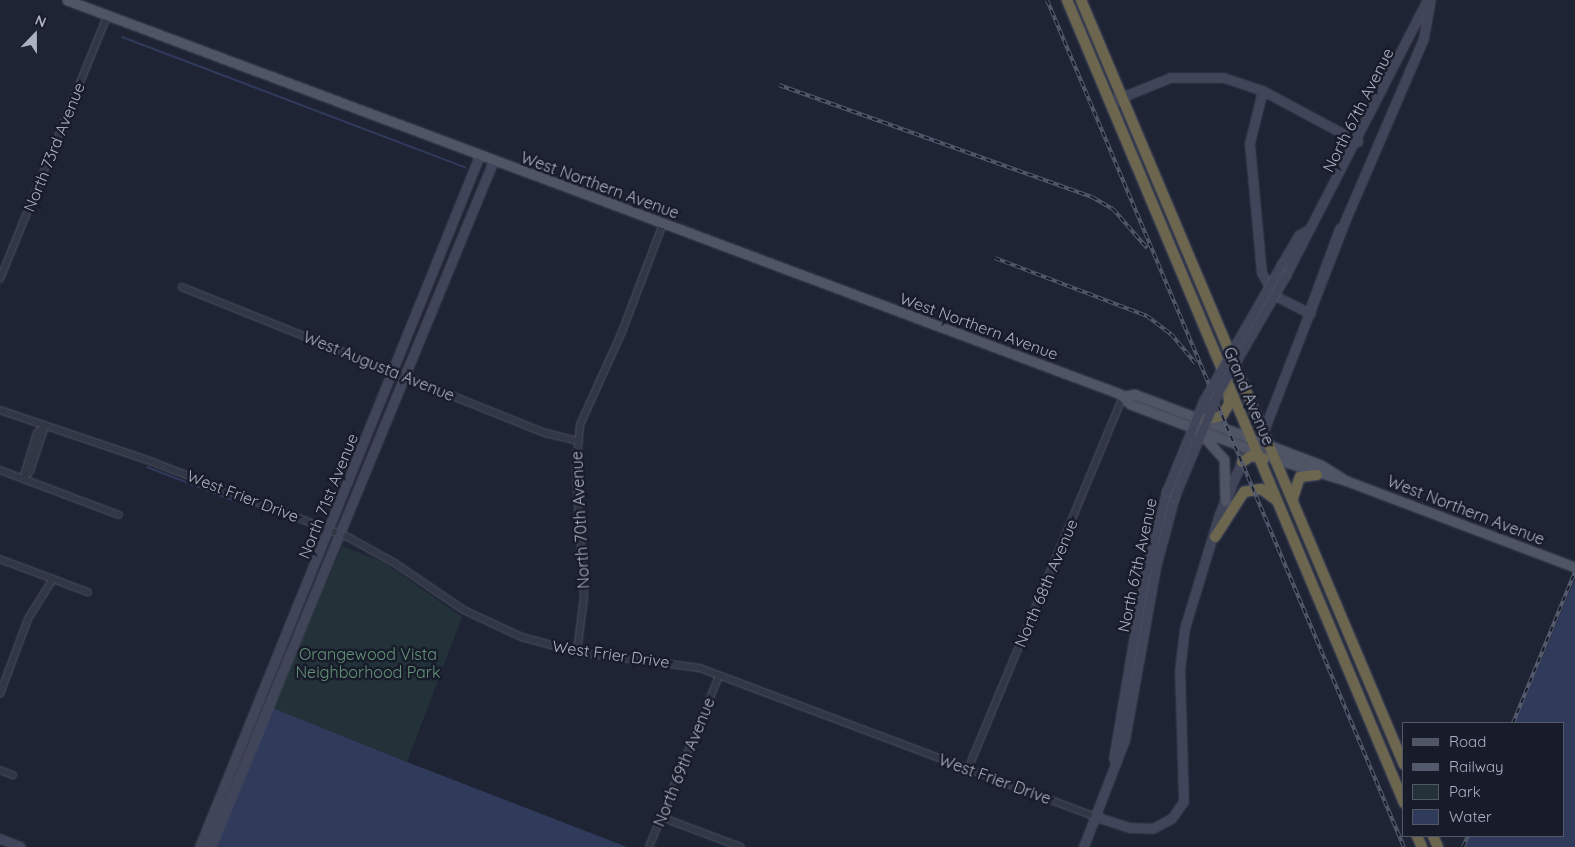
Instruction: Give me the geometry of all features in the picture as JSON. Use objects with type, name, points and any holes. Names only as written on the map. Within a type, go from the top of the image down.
[{"type":"highway","name":"Grand Avenue","points":[[1067,0],[1402,798]]},
{"type":"highway","name":"Grand Avenue","points":[[1081,0],[1265,429],[1293,504],[1402,760]]},
{"type":"highway","points":[[1202,420],[1219,419],[1227,409],[1222,371]]},
{"type":"highway","points":[[1242,462],[1259,455],[1281,472]]},
{"type":"highway","points":[[1293,504],[1299,479],[1317,475]]},
{"type":"highway","points":[[1215,537],[1244,492],[1261,489],[1277,500]]},
{"type":"main road","name":"West Northern Avenue","points":[[67,0],[1123,396],[1130,404],[1259,455],[1317,475],[1347,480]]},
{"type":"main road","name":"North 67th Avenue","points":[[1265,429],[1346,220],[1424,39],[1429,0]]},
{"type":"main road","name":"North 67th Avenue","points":[[1084,847],[1114,761],[1126,734],[1156,568],[1175,497],[1219,392],[1294,264],[1309,230],[1358,142],[1429,0]]},
{"type":"main road","points":[[1109,103],[1188,75],[1224,78],[1263,91],[1358,142]]},
{"type":"main road","points":[[1263,91],[1250,144],[1262,273],[1275,296],[1311,314]]},
{"type":"main road","name":"North 71st Avenue","points":[[200,847],[480,156]]},
{"type":"main road","name":"North 71st Avenue","points":[[211,847],[494,161]]},
{"type":"main road","name":"North 67th Avenue","points":[[1114,761],[1144,582],[1167,492],[1204,400],[1291,250],[1309,230]]},
{"type":"main road","name":"West Northern Avenue","points":[[1123,396],[1134,394],[1321,465],[1347,480],[1575,567]]},
{"type":"main road","points":[[1183,425],[1212,442],[1221,453],[1227,475],[1225,502]]},
{"type":"main road","points":[[1234,444],[1252,439],[1265,429]]},
{"type":"main road","points":[[1096,817],[1130,828],[1152,829],[1172,819],[1184,802],[1181,657],[1190,603],[1215,537],[1225,502],[1252,439]]},
{"type":"main road","points":[[355,466],[366,470]]},
{"type":"main road","points":[[294,614],[305,618]]},
{"type":"main road","points":[[0,839],[21,847]]},
{"type":"street","name":"North 73rd Avenue","points":[[0,279],[108,15]]},
{"type":"street","name":"North 70th Avenue","points":[[577,652],[584,596],[577,441],[586,405],[622,332],[663,224]]},
{"type":"street","name":"West Augusta Avenue","points":[[182,287],[546,433],[577,441]]},
{"type":"street","name":"North 68th Avenue","points":[[968,769],[1123,396]]},
{"type":"street","name":"West Frier Drive","points":[[0,410],[340,534],[383,556],[482,620],[522,637],[577,652],[682,664],[719,676],[1096,817]]},
{"type":"street","points":[[23,479],[37,433],[45,426]]},
{"type":"street","points":[[0,470],[118,515]]},
{"type":"street","points":[[0,559],[88,592]]},
{"type":"street","points":[[0,694],[2,682],[28,619],[53,579]]},
{"type":"street","name":"North 69th Avenue","points":[[649,847],[719,676]]},
{"type":"street","points":[[0,770],[13,774]]},
{"type":"street","points":[[661,817],[741,847]]},
{"type":"green space","name":"Orangewood Vista Neighborhood Park","points":[[342,546],[383,562],[462,617],[407,762],[273,708]]},
{"type":"water","points":[[1575,579],[1575,847],[1465,847],[1469,837],[1565,837],[1565,722],[1515,722]]},
{"type":"water","points":[[273,708],[407,762],[627,847],[216,847]]},
{"type":"waterway","points":[[122,37],[465,167]]},
{"type":"waterway","points":[[147,467],[232,500]]},
{"type":"railway","points":[[1047,0],[1404,847]]},
{"type":"railway","points":[[779,85],[1092,197],[1113,209],[1147,248]]},
{"type":"railway","points":[[995,258],[1147,316],[1171,334],[1195,363]]},
{"type":"railway","points":[[1513,722],[1575,572]]},
{"type":"railway","points":[[1463,847],[1468,837]]}]
